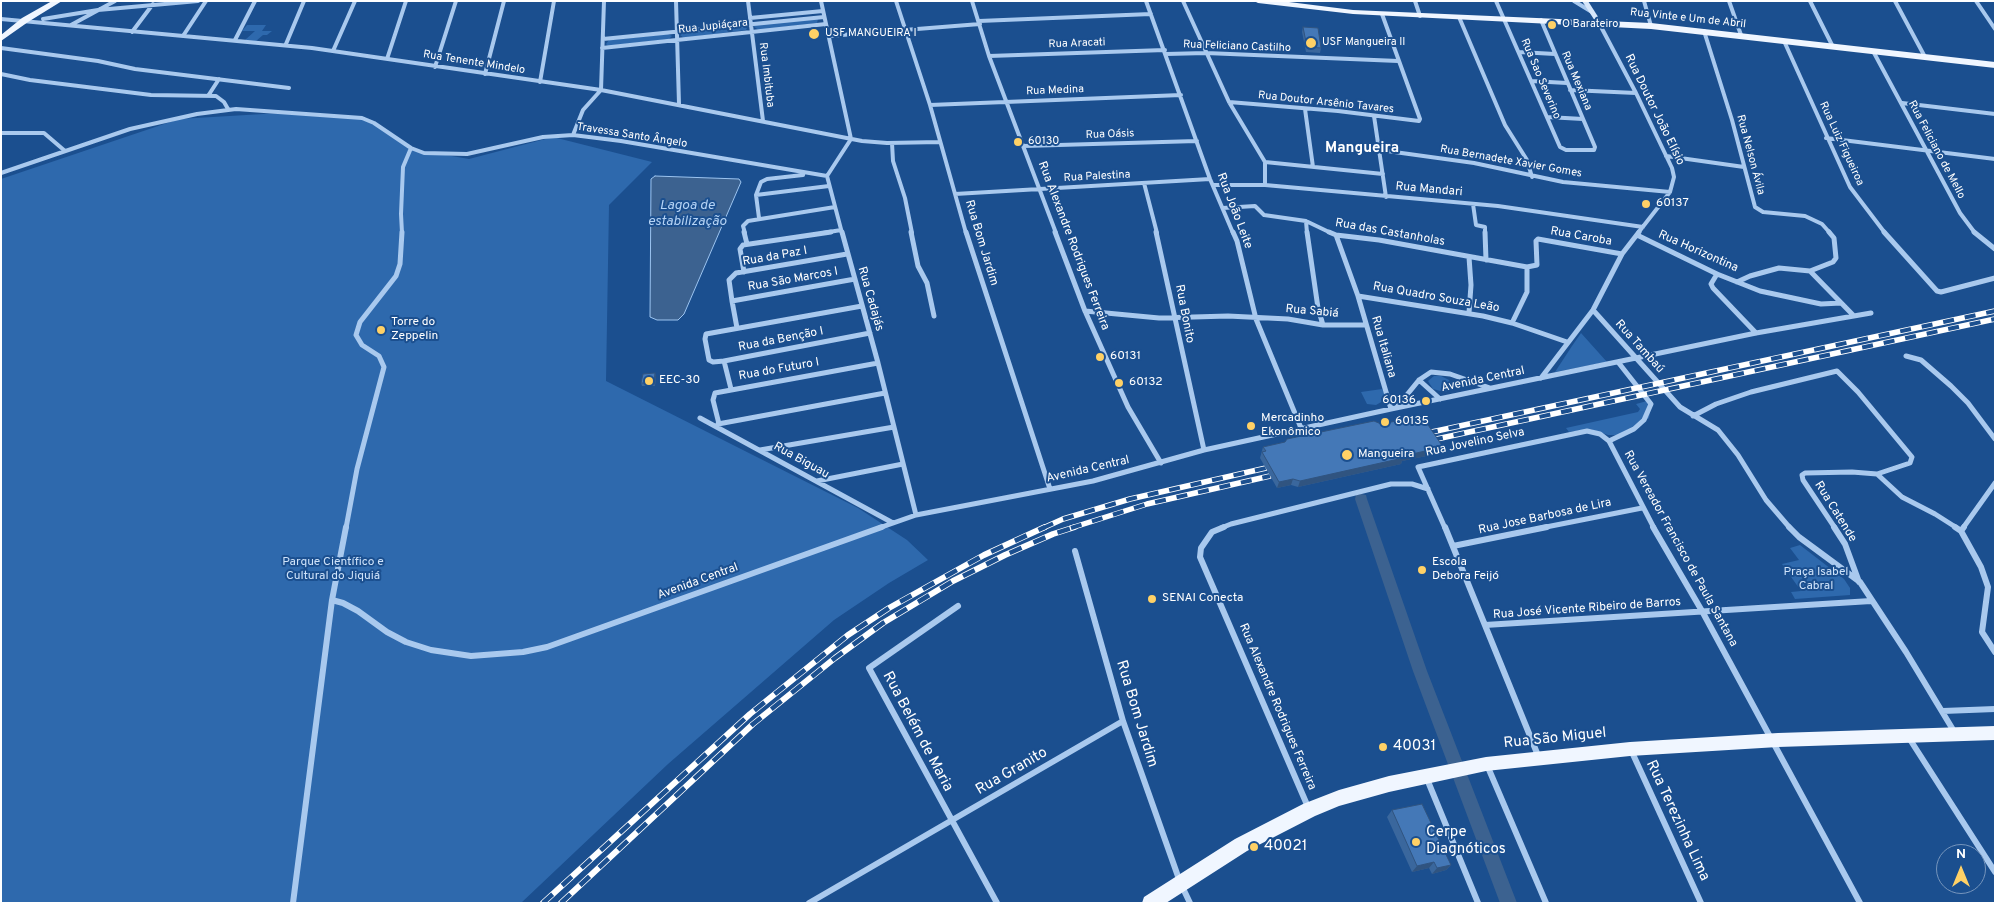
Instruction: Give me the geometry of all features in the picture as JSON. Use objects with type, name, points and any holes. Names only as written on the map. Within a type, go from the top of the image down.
[{"type":"main road","points":[[1,30],[21,22],[58,1]]},
{"type":"main road","name":"Rua Vinte e Um de Abril","points":[[1258,1],[1320,10],[1382,14],[1651,26],[1995,65]]},
{"type":"main road","points":[[1585,1],[1599,23]]},
{"type":"main road","points":[[1,39],[21,22]]},
{"type":"main road","name":"Rua São Miguel","points":[[1150,903],[1180,882],[1241,845],[1308,810],[1339,798],[1459,769],[1486,764],[1630,749],[1772,740],[1995,733]]},
{"type":"street","points":[[71,25],[115,1]]},
{"type":"street","points":[[35,21],[154,3],[198,1]]},
{"type":"street","points":[[183,36],[206,1]]},
{"type":"street","points":[[235,40],[255,1]]},
{"type":"street","points":[[286,44],[304,1]]},
{"type":"street","points":[[333,51],[354,1]]},
{"type":"street","points":[[387,59],[406,1]]},
{"type":"street","points":[[435,66],[456,1]]},
{"type":"street","points":[[485,74],[504,1]]},
{"type":"street","points":[[540,82],[554,1]]},
{"type":"street","points":[[574,135],[583,110],[601,90],[604,1]]},
{"type":"street","points":[[676,1],[679,104]]},
{"type":"street","name":"Rua Imbituba","points":[[748,1],[763,121]]},
{"type":"street","points":[[821,1],[850,139],[827,176]]},
{"type":"street","name":"Rua Bom Jardim","points":[[896,1],[930,105],[969,243],[1050,489]]},
{"type":"street","name":"Rua Alexandre Rodrigues Ferreira","points":[[972,1],[989,56],[1085,311],[1128,407],[1161,463]]},
{"type":"street","name":"Rua João Leite","points":[[1146,1],[1210,179],[1237,241],[1256,319],[1301,428]]},
{"type":"street","points":[[1183,1],[1229,102],[1265,162],[1265,185]]},
{"type":"street","points":[[1416,1],[1420,16]]},
{"type":"street","name":"Rua Sao Severino","points":[[1496,1],[1560,147],[1566,150],[1580,151],[1595,149]]},
{"type":"street","points":[[1574,1],[1592,12]]},
{"type":"street","points":[[1644,1],[1651,26]]},
{"type":"street","points":[[1729,1],[1741,35]]},
{"type":"street","points":[[1810,1],[1833,47]]},
{"type":"street","points":[[1895,1],[1925,57]]},
{"type":"street","points":[[1976,1],[1995,29]]},
{"type":"street","points":[[132,32],[154,3]]},
{"type":"street","name":"Rua Jupiáçara","points":[[750,18],[823,10]]},
{"type":"street","points":[[829,36],[979,22],[1150,14]]},
{"type":"street","points":[[1382,14],[1398,61]]},
{"type":"street","name":"Rua Jupiáçara","points":[[603,39],[824,16]]},
{"type":"street","points":[[1459,17],[1505,125],[1527,160],[1532,176]]},
{"type":"street","name":"Rua Tenente Mindelo","points":[[1,19],[132,32],[286,44],[601,90],[850,139],[892,143],[940,142]]},
{"type":"street","name":"Rua Mexiana","points":[[1541,20],[1595,149]]},
{"type":"street","name":"Rua Doutor João Elísio","points":[[1599,23],[1636,93],[1666,156],[1674,177],[1670,192]]},
{"type":"street","name":"Rua Jupiáçara","points":[[602,48],[826,24]]},
{"type":"street","name":"Rua Nelson Ávila","points":[[1704,31],[1755,207],[1758,210],[1811,218],[1822,224],[1834,238],[1836,258],[1833,262],[1810,271]]},
{"type":"street","name":"Rua Luiz Figueiroa","points":[[1784,41],[1850,188],[1887,236],[1937,291],[1941,292],[1995,278]]},
{"type":"street","points":[[1,48],[98,61],[135,70],[289,88]]},
{"type":"street","name":"Rua Feliciano de Mello","points":[[1873,51],[1960,214],[1978,236],[1995,249]]},
{"type":"street","name":"Rua Feliciano Castilho","points":[[1165,52],[1398,61]]},
{"type":"street","name":"Rua Aracati","points":[[989,56],[1165,52]]},
{"type":"street","points":[[1519,52],[1555,54]]},
{"type":"street","name":"Rua Doutor Arsênio Tavares","points":[[1229,102],[1306,108],[1419,121],[1420,119],[1398,61]]},
{"type":"street","points":[[1,74],[30,80],[151,95],[219,97],[228,109]]},
{"type":"street","points":[[208,96],[219,79]]},
{"type":"street","points":[[1531,81],[1567,84]]},
{"type":"street","points":[[1570,90],[1636,93]]},
{"type":"street","name":"Rua Medina","points":[[930,105],[1181,95]]},
{"type":"street","points":[[1902,103],[1995,114]]},
{"type":"street","points":[[1306,108],[1313,166]]},
{"type":"street","name":"Travessa Santo Ângelo","points":[[1,173],[137,127],[228,109],[354,117],[374,123],[411,148],[432,154],[467,154],[543,137],[574,135],[827,176]]},
{"type":"street","points":[[1374,116],[1386,197]]},
{"type":"street","points":[[1547,117],[1583,119]]},
{"type":"street","points":[[1,133],[44,133],[65,151]]},
{"type":"street","points":[[1826,138],[1995,158]]},
{"type":"street","name":"Rua Oásis","points":[[1024,146],[1197,141]]},
{"type":"street","points":[[892,143],[893,160],[905,198],[918,266],[927,283],[934,316]]},
{"type":"street","points":[[293,903],[332,600],[357,469],[384,368],[379,356],[358,339],[357,330],[365,315],[386,291],[396,276],[400,264],[403,240],[400,214],[403,167],[406,156],[411,148]]},
{"type":"street","name":"Rua Bernadete Xavier Gomes","points":[[1380,150],[1474,163],[1563,182],[1670,192]]},
{"type":"street","points":[[1666,156],[1744,167]]},
{"type":"street","points":[[1265,162],[1383,174]]},
{"type":"street","points":[[758,218],[756,195],[759,185],[764,180],[810,174]]},
{"type":"street","name":"Rua Cadajás","points":[[827,176],[878,363],[916,515]]},
{"type":"street","name":"Rua Palestina","points":[[955,194],[1210,179]]},
{"type":"street","name":"Rua Bonito","points":[[1144,183],[1164,262],[1174,318],[1204,450]]},
{"type":"street","name":"Rua Mandari","points":[[1213,185],[1265,185],[1473,204],[1569,215],[1644,227]]},
{"type":"street","points":[[756,195],[829,186]]},
{"type":"street","points":[[1541,379],[1567,342],[1593,310],[1622,254],[1670,192]]},
{"type":"street","points":[[1473,204],[1476,225],[1485,227],[1486,260]]},
{"type":"street","name":"Rua das Castanholas","points":[[1222,208],[1255,206],[1264,215],[1306,221],[1336,235],[1379,240],[1529,267]]},
{"type":"street","points":[[744,245],[744,224],[758,218],[835,207]]},
{"type":"street","points":[[1306,221],[1309,254],[1318,308],[1324,325]]},
{"type":"street","points":[[744,272],[740,249],[744,245],[841,230]]},
{"type":"street","name":"Rua Italiana","points":[[1336,235],[1394,408]]},
{"type":"street","name":"Rua Horizontina","points":[[1637,235],[1737,282],[1750,276],[1779,268],[1810,271]]},
{"type":"street","name":"Rua Caroba","points":[[1529,267],[1536,265],[1536,240],[1558,242],[1622,254]]},
{"type":"street","name":"Rua da Paz I","points":[[732,301],[730,278],[736,273],[847,254]]},
{"type":"street","points":[[1469,257],[1471,285],[1469,313]]},
{"type":"street","points":[[1512,323],[1527,292],[1529,267]]},
{"type":"street","points":[[1810,271],[1853,315]]},
{"type":"street","points":[[1717,274],[1711,284],[1713,288],[1737,316],[1756,333]]},
{"type":"street","name":"Rua São Marcos I","points":[[737,328],[732,301],[855,279]]},
{"type":"street","points":[[1737,282],[1760,291],[1797,300],[1821,304],[1841,303]]},
{"type":"street","name":"Rua Quadro Souza Leão","points":[[1358,296],[1469,313],[1512,323],[1567,342]]},
{"type":"street","points":[[724,361],[713,362],[709,360],[705,335],[862,306]]},
{"type":"street","name":"Rua Tambaú","points":[[1593,310],[1670,397],[1693,416],[1718,430],[1738,455],[1766,500],[1783,521],[1799,537],[1860,582]]},
{"type":"street","name":"Rua Sabiá","points":[[1085,311],[1145,318],[1195,316],[1288,319],[1324,325],[1366,325]]},
{"type":"street","name":"Avenida Central","points":[[332,600],[343,603],[358,611],[386,632],[406,642],[431,650],[471,656],[523,652],[548,647],[916,515],[1050,489],[1161,463],[1204,450],[1394,408],[1756,333],[1871,312]]},
{"type":"street","name":"Rua da Benção I","points":[[731,389],[724,361],[870,333]]},
{"type":"street","points":[[1906,356],[1917,358],[1951,386],[1968,403],[1995,439]]},
{"type":"street","name":"Rua Vereador Francisco de Paula Santana","points":[[1618,362],[1651,404],[1644,420],[1634,429],[1609,441],[1642,508],[1702,611],[1860,903]]},
{"type":"street","name":"Rua do Futuro I","points":[[717,424],[712,397],[715,393],[878,363]]},
{"type":"street","points":[[1693,416],[1716,404],[1751,392],[1837,371],[1858,392],[1912,457],[1910,462],[1878,474],[1902,497],[1935,514],[1961,531],[1981,567],[1988,587],[1982,632],[1995,652]]},
{"type":"street","points":[[1394,408],[1419,380],[1431,372],[1442,372],[1490,388]]},
{"type":"street","points":[[1419,380],[1440,399]]},
{"type":"street","points":[[717,424],[885,393]]},
{"type":"street","name":"Rua Biguau","points":[[700,418],[717,424],[892,523]]},
{"type":"street","points":[[760,450],[894,427]]},
{"type":"street","name":"Rua Jovelino Selva","points":[[1540,759],[1453,546],[1418,468],[1587,431],[1600,434],[1609,441]]},
{"type":"street","points":[[817,481],[903,464]]},
{"type":"street","name":"Rua Catende","points":[[1878,474],[1852,472],[1805,473],[1802,475],[1803,480],[1845,544],[1860,582],[1871,602],[1906,652],[1956,735]]},
{"type":"street","points":[[1961,531],[1995,483]]},
{"type":"street","name":"Rua Alexandre Rodrigues Ferreira","points":[[1308,810],[1200,558],[1201,548],[1205,539],[1212,532],[1226,526],[1391,484],[1412,484],[1428,488]]},
{"type":"street","name":"Rua Jose Barbosa de Lira","points":[[1453,546],[1642,508]]},
{"type":"street","name":"Rua Bom Jardim","points":[[1075,551],[1123,721],[1180,882],[1190,903]]},
{"type":"street","name":"Rua José Vicente Ribeiro de Barros","points":[[1485,625],[1871,602]]},
{"type":"street","name":"Rua Belém de Maria","points":[[958,606],[869,668],[951,822],[997,903]]},
{"type":"street","points":[[1942,711],[1995,709]]},
{"type":"street","name":"Rua Granito","points":[[809,903],[1123,721]]},
{"type":"street","points":[[1908,737],[1995,872]]},
{"type":"street","name":"Rua Terezinha Lima","points":[[1630,749],[1701,903]]},
{"type":"street","points":[[1486,764],[1546,903]]},
{"type":"street","points":[[1426,776],[1478,903]]},
{"type":"green space","points":[[818,19],[817,23],[759,30],[754,27],[755,25]]},
{"type":"green space","points":[[247,25],[266,25],[262,31],[272,31],[256,41],[245,40],[255,31],[242,31]]},
{"type":"green space","points":[[742,26],[747,28],[746,30],[684,38],[680,35],[685,32]]},
{"type":"green space","points":[[668,34],[672,36],[669,39],[608,46],[606,44],[609,40]]},
{"type":"green space","name":"Parque Científico e Cultural do Jiquiá","points":[[280,113],[372,120],[417,150],[469,159],[553,137],[652,162],[609,205],[606,381],[858,508],[907,540],[928,560],[889,583],[834,620],[668,764],[521,903],[1,903],[1,179],[179,119]]},
{"type":"green space","points":[[1581,333],[1607,362],[1555,372],[1572,346]]},
{"type":"green space","points":[[1434,376],[1441,376],[1449,380],[1452,385],[1451,390],[1444,392],[1433,389],[1428,381]]},
{"type":"green space","points":[[1382,389],[1386,396],[1383,401],[1376,405],[1367,404],[1361,392]]},
{"type":"green space","points":[[1647,401],[1651,407],[1649,418],[1637,427],[1619,435],[1608,435],[1590,429],[1569,432],[1566,428],[1638,412],[1640,409],[1636,404]]},
{"type":"green space","name":"Praça Isabel Cabral","points":[[1800,545],[1844,579],[1850,588],[1850,595],[1795,599],[1791,592],[1801,591],[1782,564],[1799,560],[1790,548]]},
{"type":"water","name":"Lagoa de estabilização","points":[[655,176],[739,179],[741,182],[684,314],[678,320],[657,320],[650,317],[651,179]]},
{"type":"building","points":[[1303,27],[1318,28],[1321,48],[1307,47]]},
{"type":"building","points":[[655,373],[654,383],[641,383],[643,374]]},
{"type":"building","name":"Mangueira","points":[[1422,416],[1443,447],[1300,481],[1293,479],[1279,482],[1262,452],[1266,451],[1263,447],[1285,442],[1287,439],[1374,421],[1381,424]]},
{"type":"building","name":"Cerpe Diagnóticos","points":[[1422,804],[1451,865],[1437,868],[1434,862],[1417,866],[1392,810]]},
{"type":"waterway","points":[[1361,499],[1420,671],[1509,903]]},
{"type":"railway","points":[[1427,433],[1995,311]]},
{"type":"railway","points":[[1432,440],[1995,319]]},
{"type":"railway","points":[[1043,528],[1063,519],[1130,499],[1266,468]]},
{"type":"railway","points":[[1071,528],[1147,504],[1270,476]]},
{"type":"railway","points":[[543,903],[750,714],[848,635],[889,608],[984,555],[1045,527]]},
{"type":"railway","points":[[561,903],[753,724],[835,658],[883,623],[953,581],[1005,555],[1053,534],[1075,527]]},
{"type":"place","name":"O Barateiro","points":[[1552,25]]},
{"type":"place","name":"USF MANGUEIRA I","points":[[814,34]]},
{"type":"place","name":"USF Mangueira II","points":[[1311,43]]},
{"type":"place","name":"60130","points":[[1018,142]]},
{"type":"place","name":"60137","points":[[1646,204]]},
{"type":"place","name":"Torre do Zeppelin","points":[[381,330]]},
{"type":"place","name":"60131","points":[[1100,357]]},
{"type":"place","name":"EEC-30","points":[[649,381]]},
{"type":"place","name":"60132","points":[[1119,383]]},
{"type":"place","name":"60136","points":[[1426,401]]},
{"type":"place","name":"60135","points":[[1385,422]]},
{"type":"place","name":"Mercadinho Ekonômico","points":[[1251,426]]},
{"type":"place","name":"Mangueira","points":[[1347,455]]},
{"type":"place","name":"Escola Debora Feijó","points":[[1422,570]]},
{"type":"place","name":"SENAI Conecta","points":[[1152,599]]},
{"type":"place","name":"40031","points":[[1383,747]]},
{"type":"place","name":"Cerpe Diagnóticos","points":[[1416,842]]},
{"type":"place","name":"40021","points":[[1254,847]]},
{"type":"district","name":"Mangueira","points":[[1362,149]]}]
